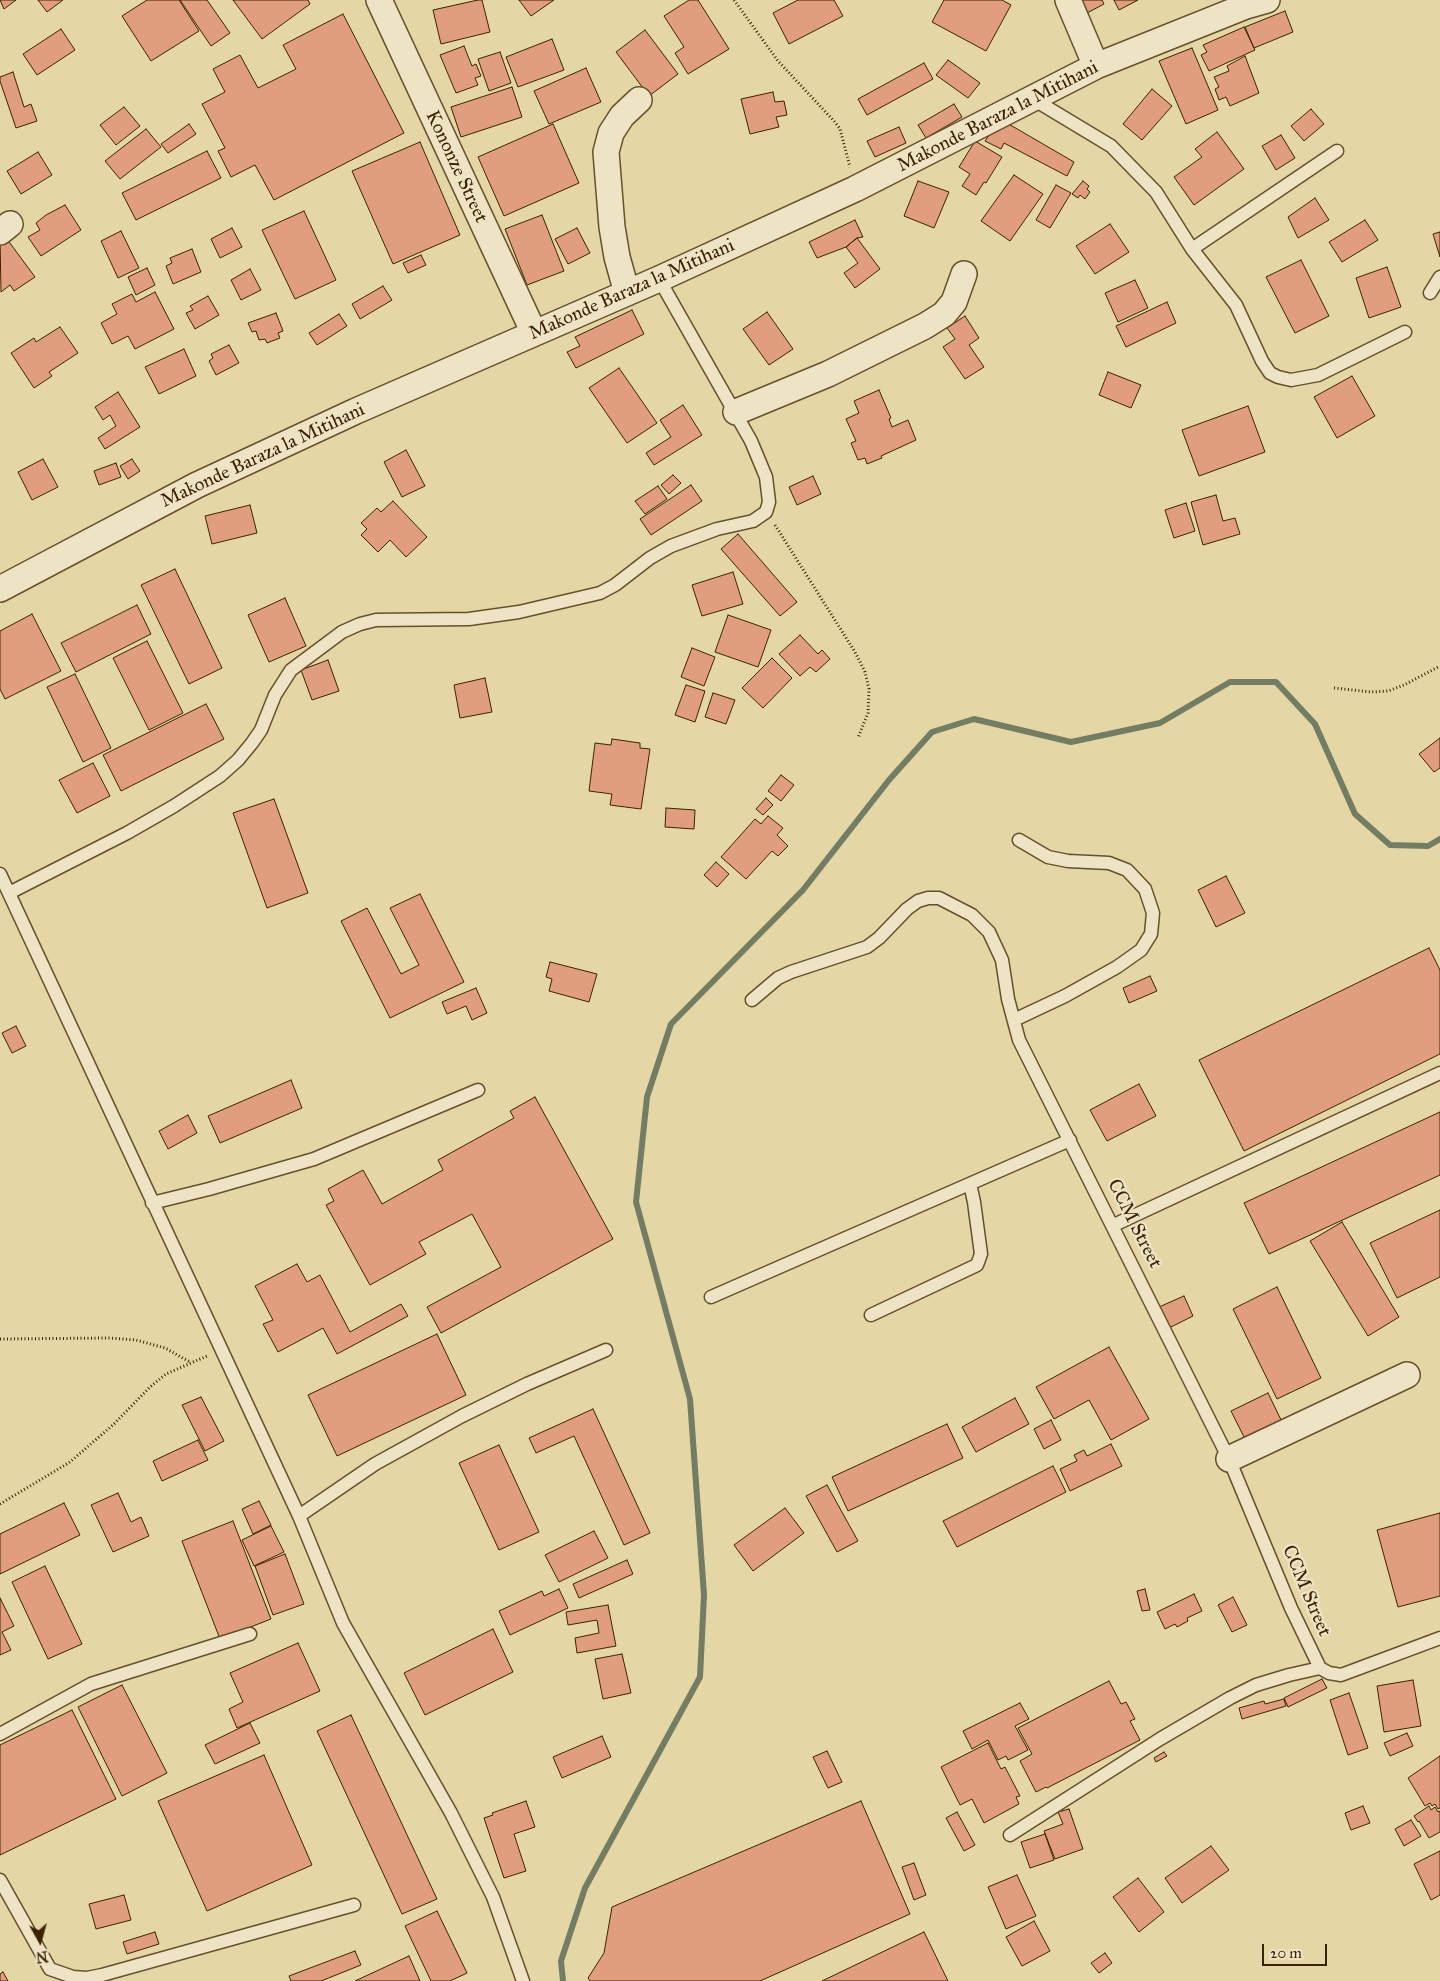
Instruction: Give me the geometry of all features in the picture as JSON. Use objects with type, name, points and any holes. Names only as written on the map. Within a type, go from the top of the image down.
[{"type":"street","name":"Kononze Street","points":[[379,0],[534,333]]},
{"type":"street","points":[[1068,0],[1096,66]]},
{"type":"street","name":"Makonde Baraza la Mitihani","points":[[0,589],[197,485],[356,411],[659,279],[855,189],[1096,66],[1246,6],[1268,0]]},
{"type":"street","points":[[627,293],[617,257],[612,227],[606,152],[611,133],[622,116],[639,100]]},
{"type":"street","points":[[736,412],[828,374],[925,326],[944,314],[954,302],[964,274]]},
{"type":"street","points":[[1229,1459],[1407,1375]]},
{"type":"lane","points":[[1033,99],[1111,146],[1156,192],[1192,249],[1236,305],[1262,361],[1270,373],[1291,380],[1318,375],[1406,332]]},
{"type":"lane","points":[[1192,249],[1337,151]]},
{"type":"lane","points":[[1430,293],[1440,277]]},
{"type":"lane","points":[[10,893],[135,829],[220,776],[238,760],[256,736],[275,695],[291,670],[342,632],[360,624],[376,620],[469,618],[519,612],[600,593],[616,585],[650,558],[671,546],[717,529],[753,521],[766,512],[769,502],[766,477],[751,441],[659,279]]},
{"type":"lane","points":[[1014,1020],[1066,996],[1117,967],[1141,950],[1151,934],[1153,914],[1145,889],[1127,870],[1109,863],[1068,861],[1048,857],[1019,840]]},
{"type":"lane","points":[[0,874],[299,1516],[343,1623],[451,1812],[492,1897],[523,1981]]},
{"type":"lane","name":"CCM Street","points":[[752,1000],[778,978],[791,972],[867,947],[879,938],[907,909],[918,901],[928,898],[939,898],[958,907],[972,915],[990,932],[1002,960],[1008,999],[1020,1040],[1114,1225],[1229,1459],[1291,1608],[1320,1668]]},
{"type":"lane","points":[[1114,1225],[1440,1073]]},
{"type":"lane","points":[[152,1203],[218,1187],[314,1159],[478,1090]]},
{"type":"lane","points":[[710,1297],[1070,1140]]},
{"type":"lane","points":[[871,1315],[977,1265],[981,1254],[970,1184]]},
{"type":"lane","points":[[299,1516],[375,1464],[462,1416],[527,1384],[606,1350]]},
{"type":"lane","points":[[0,1734],[91,1684],[250,1634]]},
{"type":"lane","points":[[1010,1835],[1160,1739],[1256,1685],[1320,1668],[1329,1673],[1341,1675],[1440,1638]]},
{"type":"lane","points":[[0,1880],[56,1981]]},
{"type":"lane","points":[[50,1969],[73,1977],[87,1978],[102,1975],[354,1906]]},
{"type":"path","points":[[734,0],[778,61],[840,129],[855,189]]},
{"type":"path","points":[[766,512],[845,636],[865,672],[868,689],[868,713],[858,738]]},
{"type":"path","points":[[1334,688],[1371,692],[1388,691],[1404,685],[1440,666]]},
{"type":"path","points":[[0,1339],[110,1338],[136,1340],[165,1348],[191,1362]]},
{"type":"path","points":[[0,1504],[70,1462],[114,1424],[155,1382],[166,1374],[191,1362],[222,1351]]},
{"type":"building","points":[[0,0],[16,0],[4,9]]},
{"type":"building","points":[[38,0],[63,0],[47,12]]},
{"type":"building","points":[[147,0],[179,0],[199,31],[151,61],[122,16]]},
{"type":"building","points":[[180,0],[207,0],[230,33],[211,46]]},
{"type":"building","points":[[233,0],[308,0],[310,4],[262,39]]},
{"type":"building","points":[[482,0],[490,32],[441,44],[433,10]]},
{"type":"building","points":[[519,0],[554,0],[531,16]]},
{"type":"building","points":[[689,0],[698,0],[729,49],[688,74],[675,53],[684,47],[664,16]]},
{"type":"building","points":[[798,0],[834,0],[843,16],[789,44],[773,13]]},
{"type":"building","points":[[944,0],[1002,0],[1011,5],[986,51],[932,22]]},
{"type":"building","points":[[1081,0],[1102,0],[1104,4],[1087,13]]},
{"type":"building","points":[[1114,0],[1138,0],[1119,10]]},
{"type":"building","points":[[1285,11],[1293,32],[1254,48],[1245,27]]},
{"type":"building","points":[[343,14],[404,133],[274,200],[255,165],[231,177],[218,151],[225,148],[202,104],[225,92],[213,69],[240,55],[258,88],[296,69],[283,45]]},
{"type":"building","points":[[1244,27],[1255,50],[1209,71],[1201,55],[1207,52],[1203,45]]},
{"type":"building","points":[[61,29],[75,50],[37,75],[23,54]]},
{"type":"building","points":[[645,30],[678,74],[649,96],[616,52]]},
{"type":"building","points":[[552,39],[564,70],[518,87],[506,57]]},
{"type":"building","points":[[464,46],[472,66],[476,64],[481,76],[475,78],[478,85],[456,93],[440,55]]},
{"type":"building","points":[[1192,48],[1218,110],[1186,124],[1159,61]]},
{"type":"building","points":[[500,52],[511,83],[489,91],[478,59]]},
{"type":"building","points":[[1245,56],[1259,93],[1230,106],[1226,97],[1219,100],[1215,89],[1219,87],[1214,77],[1229,71],[1227,66]]},
{"type":"building","points":[[948,60],[980,83],[968,98],[936,75]]},
{"type":"building","points":[[924,63],[933,79],[867,115],[858,99]]},
{"type":"building","points":[[586,68],[601,102],[549,124],[534,91]]},
{"type":"building","points":[[13,72],[24,107],[31,104],[37,121],[16,128],[0,81],[0,77]]},
{"type":"building","points":[[512,87],[522,117],[461,137],[451,107]]},
{"type":"building","points":[[1152,89],[1172,106],[1142,140],[1123,124]]},
{"type":"building","points":[[773,92],[775,102],[784,101],[787,115],[776,117],[779,127],[750,134],[741,99]]},
{"type":"building","points":[[954,104],[962,117],[926,138],[918,125]]},
{"type":"building","points":[[124,107],[140,126],[116,145],[100,125]]},
{"type":"building","points":[[1311,109],[1324,124],[1304,141],[1291,126]]},
{"type":"building","points":[[1000,119],[1074,162],[1067,176],[1004,143],[1001,149],[985,141]]},
{"type":"building","points":[[189,124],[196,134],[168,153],[161,144]]},
{"type":"building","points":[[553,124],[579,183],[504,216],[478,157]]},
{"type":"building","points":[[899,127],[906,143],[875,157],[867,141]]},
{"type":"building","points":[[146,129],[161,147],[120,179],[105,161]]},
{"type":"building","points":[[1217,132],[1244,169],[1194,205],[1174,177],[1202,157],[1195,149]]},
{"type":"building","points":[[1281,135],[1295,158],[1276,170],[1262,146]]},
{"type":"building","points":[[975,141],[1002,157],[976,195],[962,186],[970,174],[959,167]]},
{"type":"building","points":[[420,142],[460,235],[393,264],[352,171]]},
{"type":"building","points":[[207,151],[221,178],[136,220],[122,193]]},
{"type":"building","points":[[38,152],[52,175],[21,194],[7,171]]},
{"type":"building","points":[[1014,175],[1043,194],[1010,241],[981,221]]},
{"type":"building","points":[[918,181],[949,192],[934,228],[904,216]]},
{"type":"building","points":[[1083,181],[1089,186],[1087,189],[1090,192],[1085,199],[1080,195],[1078,198],[1072,194]]},
{"type":"building","points":[[1056,185],[1071,193],[1050,228],[1036,220]]},
{"type":"building","points":[[1315,198],[1329,220],[1298,238],[1288,217]]},
{"type":"building","points":[[65,205],[81,230],[41,256],[28,237],[40,230],[36,223],[46,215]]},
{"type":"building","points":[[304,211],[336,280],[295,299],[262,230]]},
{"type":"building","points":[[542,215],[564,271],[527,285],[505,229]]},
{"type":"building","points":[[855,220],[863,237],[857,238],[846,247],[817,258],[809,242]]},
{"type":"building","points":[[1365,220],[1378,240],[1342,262],[1329,242]]},
{"type":"building","points":[[1110,224],[1129,252],[1095,274],[1076,246]]},
{"type":"building","points":[[232,228],[242,247],[220,258],[211,239]]},
{"type":"building","points":[[577,228],[590,253],[568,264],[555,239]]},
{"type":"building","points":[[121,231],[139,268],[118,278],[101,241]]},
{"type":"building","points":[[1440,232],[1440,257],[1433,234]]},
{"type":"building","points":[[4,235],[35,277],[14,291],[10,285],[1,292],[0,239]]},
{"type":"building","points":[[857,238],[880,269],[855,288],[844,273],[858,263],[846,247]]},
{"type":"building","points":[[192,249],[201,272],[173,284],[166,266],[172,263],[170,258]]},
{"type":"building","points":[[421,255],[426,265],[408,273],[403,263]]},
{"type":"building","points":[[1301,260],[1329,316],[1295,333],[1266,277]]},
{"type":"building","points":[[1387,267],[1401,307],[1369,318],[1356,278]]},
{"type":"building","points":[[147,268],[155,285],[136,295],[128,277]]},
{"type":"building","points":[[250,269],[261,290],[241,300],[231,280]]},
{"type":"building","points":[[1135,280],[1148,308],[1118,322],[1105,293]]},
{"type":"building","points":[[383,286],[392,300],[360,319],[352,304]]},
{"type":"building","points":[[155,292],[174,329],[135,349],[128,336],[112,344],[101,323],[117,314],[112,304],[132,294],[136,302]]},
{"type":"building","points":[[208,296],[219,315],[195,329],[186,313],[193,310],[190,306]]},
{"type":"building","points":[[1167,302],[1176,323],[1126,347],[1116,326]]},
{"type":"building","points":[[632,310],[644,334],[576,368],[567,352],[580,346],[575,337]]},
{"type":"building","points":[[767,312],[793,349],[769,365],[743,329]]},
{"type":"building","points":[[276,313],[283,331],[278,333],[280,338],[267,343],[265,339],[259,340],[256,331],[252,332],[248,323]]},
{"type":"building","points":[[339,314],[347,326],[317,345],[309,333]]},
{"type":"building","points":[[965,316],[979,338],[969,345],[984,367],[965,379],[943,347],[955,339],[947,328]]},
{"type":"building","points":[[60,327],[78,353],[49,372],[52,376],[34,388],[11,353],[34,338],[36,342]]},
{"type":"building","points":[[229,345],[239,363],[216,375],[209,361],[213,358],[211,354]]},
{"type":"building","points":[[184,349],[196,376],[159,394],[145,367]]},
{"type":"building","points":[[619,368],[657,423],[627,443],[589,388]]},
{"type":"building","points":[[1108,372],[1141,385],[1131,408],[1099,395]]},
{"type":"building","points":[[1352,376],[1375,416],[1337,438],[1314,397]]},
{"type":"building","points":[[879,390],[891,418],[889,419],[892,427],[908,420],[916,440],[867,464],[865,458],[858,460],[851,443],[856,441],[846,419],[859,413],[854,401]]},
{"type":"building","points":[[118,392],[140,427],[105,449],[98,438],[116,426],[110,415],[103,420],[95,407]]},
{"type":"building","points":[[683,405],[702,435],[654,465],[646,453],[671,437],[660,420]]},
{"type":"building","points":[[1248,406],[1265,452],[1199,476],[1182,430]]},
{"type":"building","points":[[406,450],[425,486],[402,497],[384,462]]},
{"type":"building","points":[[43,459],[58,487],[32,500],[18,472]]},
{"type":"building","points":[[132,459],[140,471],[128,479],[120,466]]},
{"type":"building","points":[[116,463],[121,477],[99,485],[94,471]]},
{"type":"building","points":[[673,475],[681,483],[669,494],[661,485]]},
{"type":"building","points":[[813,476],[821,494],[797,505],[789,487]]},
{"type":"building","points":[[691,485],[702,501],[651,535],[640,519]]},
{"type":"building","points":[[658,486],[667,499],[645,514],[635,501]]},
{"type":"building","points":[[1216,495],[1223,521],[1235,518],[1240,534],[1203,545],[1191,502]]},
{"type":"building","points":[[393,501],[427,537],[406,557],[390,540],[378,552],[361,535],[367,529],[361,523],[377,508],[381,512]]},
{"type":"building","points":[[1186,503],[1195,531],[1174,538],[1165,510]]},
{"type":"building","points":[[250,505],[257,533],[212,544],[205,516]]},
{"type":"building","points":[[738,534],[797,602],[780,616],[721,549]]},
{"type":"building","points":[[175,569],[222,668],[189,684],[141,585]]},
{"type":"building","points":[[733,572],[743,604],[702,616],[692,585]]},
{"type":"building","points":[[285,598],[306,646],[269,662],[248,615]]},
{"type":"building","points":[[137,605],[151,634],[76,672],[61,643]]},
{"type":"building","points":[[32,614],[61,671],[5,699],[0,689],[0,631]]},
{"type":"building","points":[[728,615],[771,630],[758,667],[715,652]]},
{"type":"building","points":[[800,635],[818,654],[822,650],[830,659],[816,672],[810,667],[800,676],[779,654]]},
{"type":"building","points":[[147,641],[183,713],[149,730],[113,658]]},
{"type":"building","points":[[692,648],[715,657],[704,686],[681,677]]},
{"type":"building","points":[[772,658],[792,678],[763,708],[742,688]]},
{"type":"building","points":[[328,660],[339,691],[312,700],[301,670]]},
{"type":"building","points":[[75,674],[111,748],[83,762],[47,687]]},
{"type":"building","points":[[485,678],[492,712],[460,718],[454,685]]},
{"type":"building","points":[[686,685],[705,691],[695,722],[675,715]]},
{"type":"building","points":[[713,693],[735,700],[726,724],[705,717]]},
{"type":"building","points":[[206,704],[224,739],[121,791],[103,755]]},
{"type":"building","points":[[1440,738],[1440,768],[1434,772],[1419,754]]},
{"type":"building","points":[[612,739],[640,743],[640,748],[650,749],[641,809],[610,805],[612,794],[589,791],[595,743],[611,745]]},
{"type":"building","points":[[93,763],[110,796],[77,813],[59,780]]},
{"type":"building","points":[[781,775],[794,785],[781,801],[768,791]]},
{"type":"building","points":[[766,798],[773,805],[763,815],[756,809]]},
{"type":"building","points":[[274,799],[308,893],[267,908],[233,813]]},
{"type":"building","points":[[666,808],[695,810],[694,829],[665,827]]},
{"type":"building","points":[[768,816],[783,828],[777,835],[788,846],[778,856],[772,851],[746,879],[721,857],[755,819],[761,824]]},
{"type":"building","points":[[716,862],[729,874],[717,887],[704,875]]},
{"type":"building","points":[[1226,876],[1245,913],[1216,927],[1198,890]]},
{"type":"building","points":[[420,894],[464,982],[390,1018],[341,921],[367,908],[401,974],[419,965],[390,908]]},
{"type":"building","points":[[1429,948],[1440,970],[1440,1054],[1244,1151],[1199,1060]]},
{"type":"building","points":[[550,962],[597,974],[589,1002],[549,991],[552,979],[546,977]]},
{"type":"building","points":[[1150,976],[1157,991],[1129,1003],[1123,988]]},
{"type":"building","points":[[476,988],[487,1013],[472,1020],[466,1006],[447,1014],[442,1002]]},
{"type":"building","points":[[16,1026],[26,1046],[12,1053],[2,1033]]},
{"type":"building","points":[[291,1080],[302,1108],[220,1143],[208,1116]]},
{"type":"building","points":[[1139,1084],[1156,1116],[1107,1141],[1090,1110]]},
{"type":"building","points":[[535,1097],[613,1239],[441,1333],[427,1307],[501,1267],[472,1214],[419,1242],[426,1254],[370,1285],[326,1205],[334,1201],[328,1189],[363,1170],[382,1204],[443,1170],[438,1160],[514,1118],[510,1111]]},
{"type":"building","points":[[1440,1112],[1440,1175],[1269,1254],[1244,1203]]},
{"type":"building","points":[[188,1115],[197,1133],[168,1149],[159,1131]]},
{"type":"building","points":[[1440,1210],[1440,1277],[1397,1298],[1370,1243]]},
{"type":"building","points":[[1342,1222],[1399,1317],[1368,1336],[1310,1241]]},
{"type":"building","points":[[297,1264],[307,1282],[320,1275],[350,1332],[401,1304],[408,1316],[337,1354],[323,1328],[278,1352],[263,1324],[273,1320],[255,1286]]},
{"type":"building","points":[[1277,1287],[1321,1378],[1277,1399],[1233,1309]]},
{"type":"building","points":[[1184,1296],[1193,1316],[1169,1328],[1159,1307]]},
{"type":"building","points":[[437,1334],[466,1395],[337,1456],[308,1395]]},
{"type":"building","points":[[1109,1347],[1149,1419],[1111,1440],[1089,1400],[1054,1419],[1036,1387]]},
{"type":"building","points":[[1268,1393],[1284,1426],[1247,1443],[1231,1411]]},
{"type":"building","points":[[201,1397],[224,1441],[205,1451],[182,1405]]},
{"type":"building","points":[[1015,1398],[1029,1424],[976,1452],[962,1427]]},
{"type":"building","points":[[593,1409],[650,1533],[624,1545],[574,1436],[536,1453],[529,1438]]},
{"type":"building","points":[[1051,1420],[1061,1440],[1044,1449],[1034,1429]]},
{"type":"building","points":[[947,1424],[963,1458],[848,1511],[832,1477]]},
{"type":"building","points":[[198,1440],[208,1460],[162,1481],[153,1461]]},
{"type":"building","points":[[1111,1444],[1122,1466],[1070,1491],[1060,1469],[1077,1461],[1074,1455],[1084,1450],[1087,1456]]},
{"type":"building","points":[[499,1445],[539,1532],[499,1550],[459,1463]]},
{"type":"building","points":[[1053,1466],[1066,1492],[957,1547],[943,1521]]},
{"type":"building","points":[[827,1485],[858,1541],[837,1552],[806,1496]]},
{"type":"building","points":[[118,1493],[131,1522],[141,1517],[149,1536],[113,1552],[91,1505]]},
{"type":"building","points":[[259,1501],[271,1525],[253,1534],[242,1509]]},
{"type":"building","points":[[64,1503],[80,1535],[0,1574],[0,1534]]},
{"type":"building","points":[[785,1508],[804,1533],[753,1571],[734,1545]]},
{"type":"building","points":[[1440,1513],[1440,1596],[1398,1607],[1377,1530]]},
{"type":"building","points":[[233,1521],[271,1619],[220,1639],[182,1541]]},
{"type":"building","points":[[271,1526],[284,1552],[254,1566],[242,1540]]},
{"type":"building","points":[[594,1531],[608,1558],[559,1582],[545,1555]]},
{"type":"building","points":[[285,1554],[304,1604],[273,1615],[255,1566]]},
{"type":"building","points":[[627,1560],[633,1574],[579,1598],[573,1584]]},
{"type":"building","points":[[45,1566],[82,1644],[48,1659],[12,1582]]},
{"type":"building","points":[[559,1589],[568,1608],[510,1635],[499,1611],[542,1591],[544,1596]]},
{"type":"building","points":[[1145,1589],[1150,1610],[1142,1611],[1137,1591]]},
{"type":"building","points":[[1194,1594],[1202,1611],[1187,1618],[1188,1621],[1177,1627],[1175,1624],[1165,1629],[1157,1612]]},
{"type":"building","points":[[1233,1597],[1247,1625],[1232,1632],[1218,1605]]},
{"type":"building","points":[[0,1598],[14,1626],[2,1632],[11,1650],[0,1655]]},
{"type":"building","points":[[608,1605],[616,1646],[577,1653],[575,1638],[599,1633],[597,1620],[568,1625],[566,1612]]},
{"type":"building","points":[[493,1629],[513,1672],[425,1715],[404,1673]]},
{"type":"building","points":[[298,1643],[320,1691],[237,1728],[229,1709],[243,1702],[230,1673]]},
{"type":"building","points":[[622,1654],[631,1693],[603,1699],[595,1659]]},
{"type":"building","points":[[1322,1679],[1327,1688],[1288,1707],[1284,1698]]},
{"type":"building","points":[[1413,1680],[1421,1726],[1384,1732],[1377,1686]]},
{"type":"building","points":[[1109,1681],[1121,1704],[1126,1702],[1135,1719],[1130,1721],[1140,1740],[1036,1792],[1020,1761],[1032,1754],[1018,1728]]},
{"type":"building","points":[[122,1685],[167,1773],[122,1796],[78,1707]]},
{"type":"building","points":[[1349,1693],[1368,1748],[1348,1755],[1330,1700]]},
{"type":"building","points":[[1284,1699],[1286,1706],[1242,1719],[1239,1708],[1264,1701],[1265,1704]]},
{"type":"building","points":[[1020,1703],[1029,1719],[1015,1726],[1028,1750],[1008,1760],[1006,1756],[998,1760],[988,1740],[972,1749],[963,1731]]},
{"type":"building","points":[[72,1710],[116,1799],[0,1855],[0,1745]]},
{"type":"building","points":[[351,1715],[437,1899],[402,1914],[317,1731]]},
{"type":"building","points":[[250,1723],[260,1743],[215,1764],[205,1745]]},
{"type":"building","points":[[1407,1733],[1413,1746],[1390,1756],[1384,1743]]},
{"type":"building","points":[[602,1736],[611,1757],[562,1778],[553,1757]]},
{"type":"building","points":[[988,1743],[1001,1769],[1005,1767],[1020,1796],[1016,1797],[1019,1804],[984,1823],[972,1799],[960,1805],[941,1767]]},
{"type":"building","points":[[827,1751],[842,1782],[828,1788],[813,1757]]},
{"type":"building","points":[[1164,1752],[1167,1756],[1156,1762],[1154,1758]]},
{"type":"building","points":[[264,1755],[312,1865],[207,1911],[158,1801]]},
{"type":"building","points":[[1440,1756],[1440,1808],[1438,1809],[1435,1804],[1432,1806],[1430,1803],[1425,1806],[1408,1778]]},
{"type":"building","points":[[526,1801],[535,1827],[514,1834],[526,1871],[504,1878],[484,1818],[493,1815],[492,1813]]},
{"type":"building","points":[[861,1801],[910,1914],[760,1981],[590,1981],[588,1978],[604,1953],[612,1907]]},
{"type":"building","points":[[1363,1806],[1370,1823],[1351,1830],[1345,1813]]},
{"type":"building","points":[[1429,1806],[1431,1810],[1435,1807],[1438,1812],[1440,1811],[1440,1832],[1429,1838],[1414,1816]]},
{"type":"building","points":[[1069,1809],[1083,1849],[1055,1859],[1044,1831],[1063,1824],[1058,1812]]},
{"type":"building","points":[[957,1812],[975,1845],[964,1851],[946,1818]]},
{"type":"building","points":[[1411,1820],[1421,1836],[1404,1846],[1395,1829]]},
{"type":"building","points":[[1045,1834],[1054,1860],[1030,1868],[1021,1842]]},
{"type":"building","points":[[1211,1846],[1229,1870],[1182,1903],[1165,1878]]},
{"type":"building","points":[[1440,1851],[1440,1895],[1431,1900],[1414,1864]]},
{"type":"building","points":[[914,1863],[926,1895],[914,1900],[902,1867]]},
{"type":"building","points":[[1017,1875],[1036,1916],[1006,1929],[988,1887]]},
{"type":"building","points":[[1138,1878],[1164,1912],[1139,1932],[1113,1897]]},
{"type":"building","points":[[124,1895],[131,1920],[96,1929],[89,1904]]},
{"type":"building","points":[[437,1911],[467,1973],[450,1981],[431,1981],[405,1926]]},
{"type":"building","points":[[1034,1921],[1050,1951],[1022,1966],[1006,1937]]},
{"type":"building","points":[[155,1932],[159,1944],[127,1954],[123,1942]]},
{"type":"building","points":[[924,1932],[948,1981],[822,1981]]},
{"type":"building","points":[[355,1951],[361,1965],[321,1981],[291,1981],[289,1976]]},
{"type":"building","points":[[1105,1953],[1112,1963],[1099,1973],[1091,1963]]},
{"type":"building","points":[[409,1956],[420,1981],[355,1981]]},
{"type":"building","points":[[3,1972],[8,1981],[0,1981],[0,1974]]},
{"type":"waterway","points":[[563,1981],[561,1961],[585,1888],[700,1677],[704,1595],[690,1399],[636,1202],[647,1097],[671,1024],[803,890],[889,780],[932,732],[974,719],[1071,742],[1160,723],[1230,682],[1276,682],[1315,724],[1355,814],[1390,845],[1428,846],[1440,839]]}]
